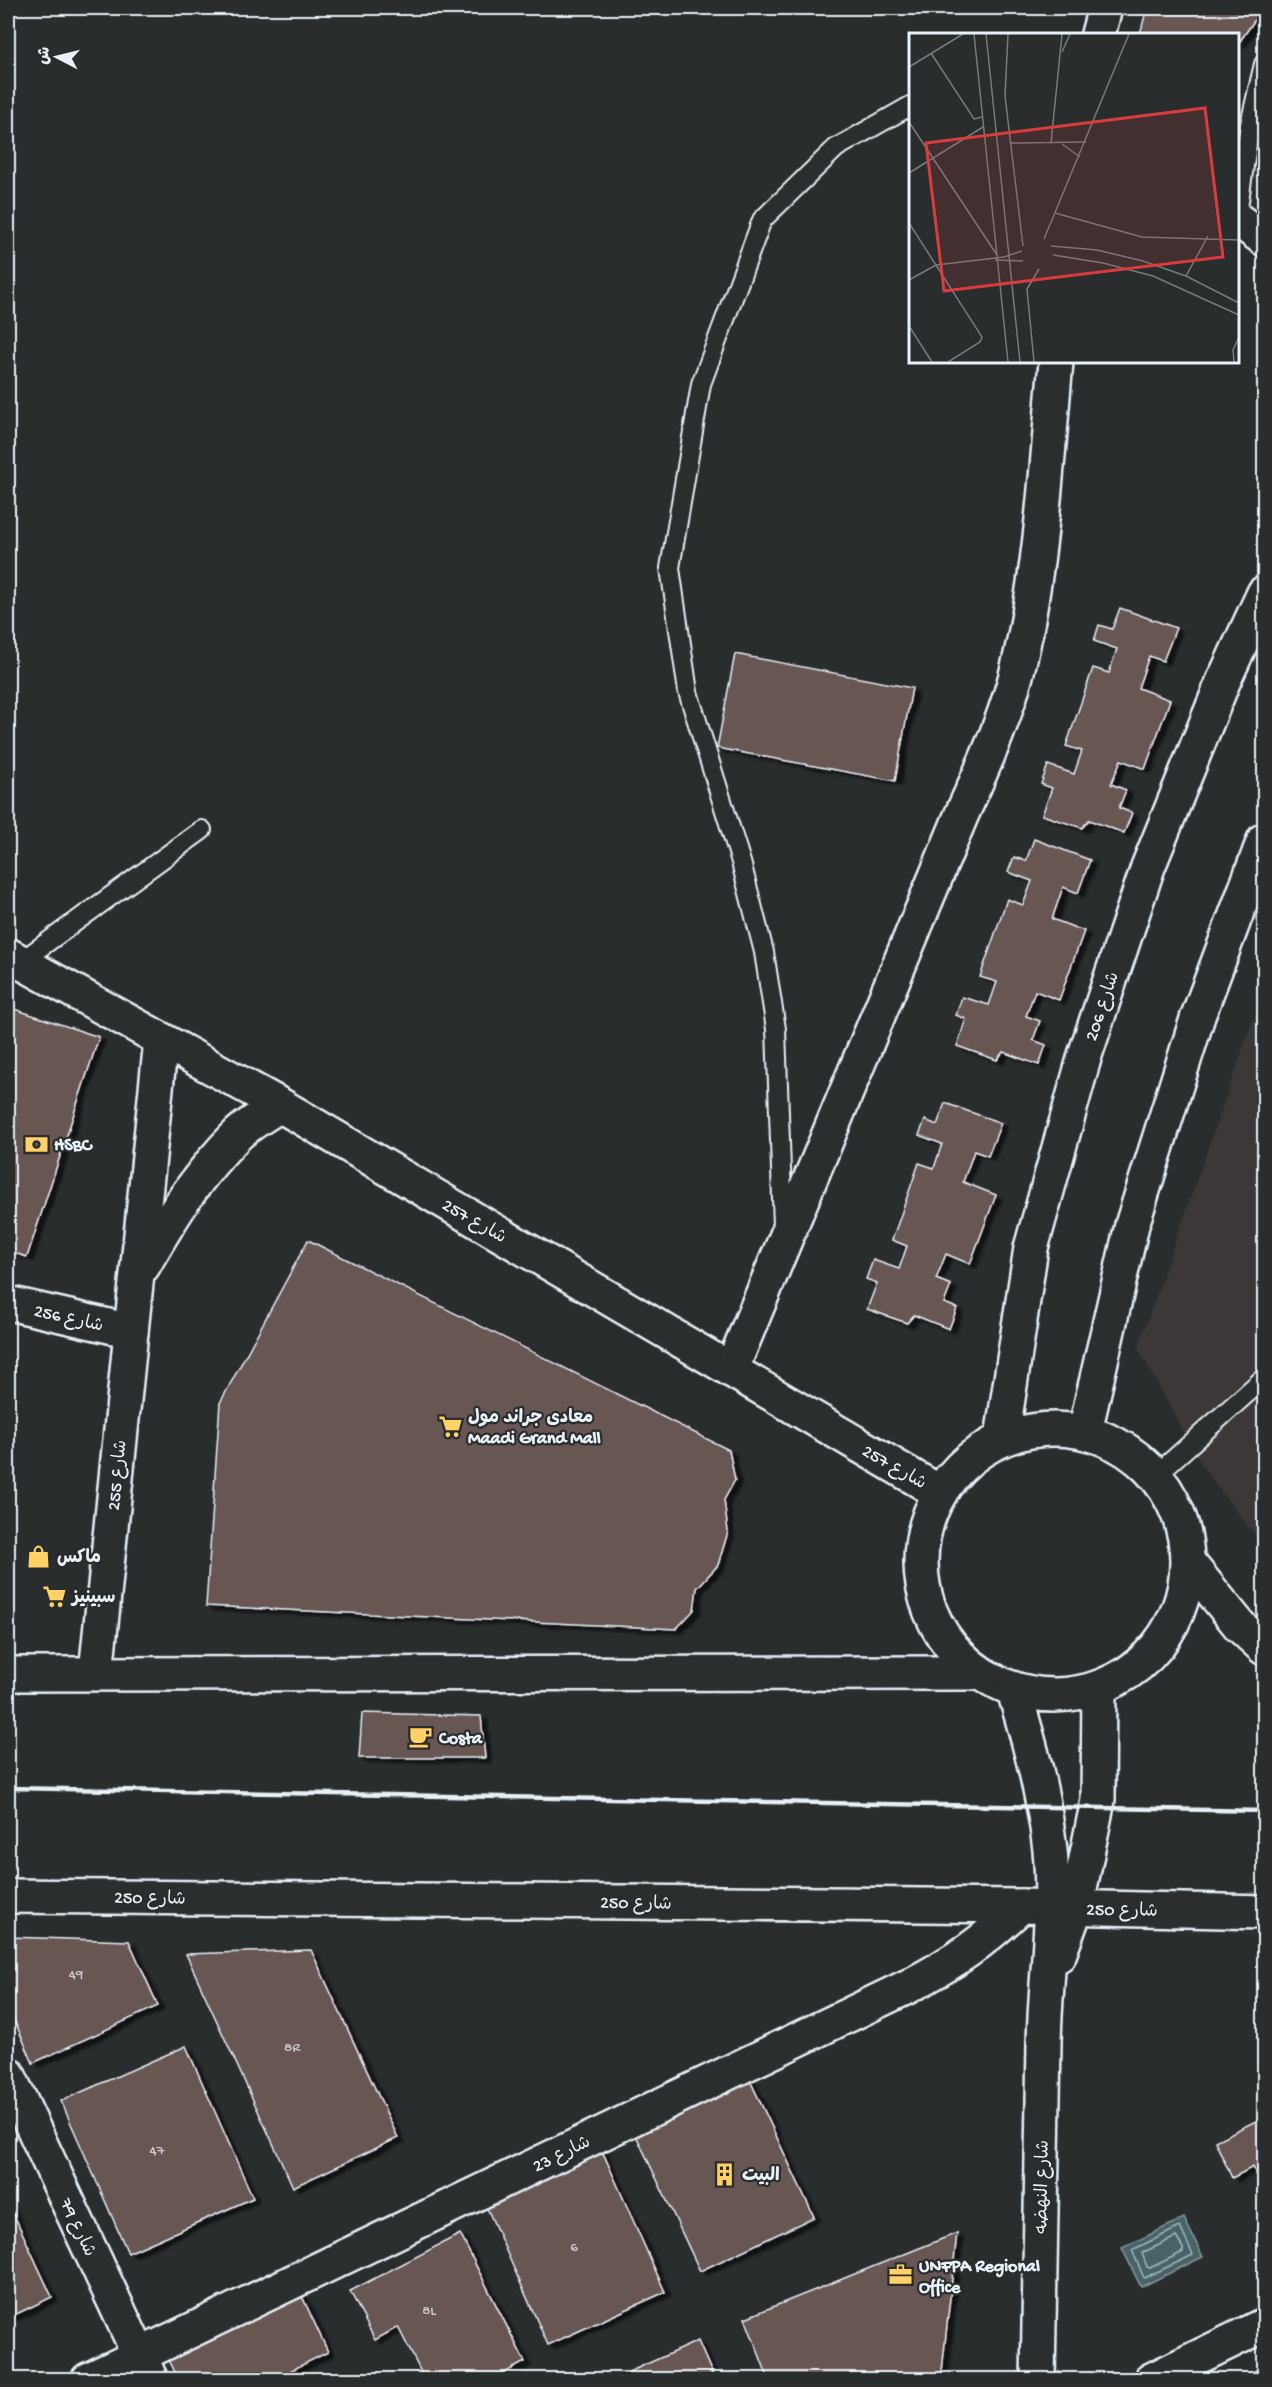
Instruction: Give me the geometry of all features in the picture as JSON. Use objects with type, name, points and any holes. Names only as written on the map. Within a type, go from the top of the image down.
[{"type":"street","points":[[1098,33],[1105,8]]},
{"type":"street","points":[[1239,221],[1264,239]]},
{"type":"street","points":[[731,1370],[961,816],[995,740],[1020,661],[1035,579],[1056,363]]},
{"type":"street","name":"شارع 206","points":[[1002,1438],[1031,1248],[1085,1055],[1148,867],[1223,682],[1264,593]]},
{"type":"street","points":[[1085,1431],[1132,1226],[1198,1016],[1264,840]]},
{"type":"street","name":"شارع 257","points":[[14,959],[280,1105],[939,1492]]},
{"type":"street","name":"شارع 255","points":[[96,1673],[161,1040]]},
{"type":"street","name":"شارع 255","points":[[137,1277],[167,1224],[199,1176],[239,1133],[280,1105]]},
{"type":"street","name":"شارع 256","points":[[8,1303],[131,1332]]},
{"type":"street","points":[[1043,1428],[1085,1431],[1112,1441],[1136,1455],[1156,1475],[1180,1515],[1188,1562],[1181,1602],[1163,1640],[1135,1669],[1099,1689],[1071,1695],[1042,1696],[1014,1691],[978,1673],[953,1651],[934,1622],[923,1590],[920,1557],[925,1523],[939,1492],[966,1460],[1002,1438],[1043,1428]]},
{"type":"street","points":[[1188,1562],[1240,1626],[1264,1648]]},
{"type":"street","points":[[8,1674],[978,1673]]},
{"type":"street","name":"شارع النهضه","points":[[1049,1907],[1098,1800],[1099,1689]]},
{"type":"street","name":"شارع النهضه","points":[[1014,1691],[1031,1744],[1043,1797],[1050,1851],[1038,2379]]},
{"type":"street","name":"شارع 250","points":[[8,1896],[1049,1907],[1264,1912]]},
{"type":"street","name":"شارع 23","points":[[88,2379],[146,2367],[909,1986],[950,1965],[987,1938],[1049,1907]]},
{"type":"street","name":"شارع 79","points":[[8,2074],[146,2367]]},
{"type":"street","points":[[1151,2379],[1264,2325]]},
{"type":"lane","points":[[1239,201],[1250,124],[1264,64]]},
{"type":"lane","points":[[784,1246],[776,1029],[764,952],[741,862],[688,693],[670,568],[700,384],[762,220],[836,147],[909,107]]},
{"type":"lane","points":[[14,959],[202,830]]},
{"type":"lane","points":[[1156,1475],[1264,1378]]},
{"type":"shaded area","points":[[1264,989],[1264,1547],[1203,1467],[1138,1348]]},
{"type":"water","points":[[1184,2218],[1203,2257],[1141,2287],[1122,2248]]},
{"type":"building","points":[[1147,8],[1263,8],[1239,43],[1239,33],[1140,33]]},
{"type":"building","points":[[1120,608],[1176,628],[1163,661],[1149,656],[1138,688],[1170,700],[1145,769],[1121,760],[1111,784],[1126,790],[1119,808],[1132,813],[1124,833],[1089,820],[1082,828],[1042,815],[1052,788],[1041,784],[1048,765],[1074,774],[1082,751],[1066,746],[1093,668],[1109,673],[1117,649],[1094,641],[1099,625],[1112,629]]},
{"type":"building","points":[[735,654],[912,688],[895,781],[717,748]]},
{"type":"building","points":[[1034,839],[1090,860],[1078,893],[1063,887],[1052,919],[1084,931],[1059,1000],[1035,991],[1026,1016],[1040,1021],[1033,1040],[1046,1045],[1039,1065],[1003,1052],[997,1060],[957,1046],[966,1019],[956,1015],[962,997],[989,1005],[997,982],[980,977],[1007,899],[1023,905],[1032,881],[1008,872],[1014,857],[1026,861]]},
{"type":"building","name":"HSBC","points":[[8,1007],[99,1037],[27,1257],[8,1251]]},
{"type":"building","points":[[945,1103],[1001,1123],[988,1156],[974,1151],[963,1182],[996,1195],[970,1264],[946,1254],[936,1279],[951,1285],[944,1303],[957,1308],[949,1329],[914,1315],[907,1323],[867,1309],[877,1283],[866,1279],[873,1260],[899,1269],[907,1246],[892,1240],[919,1163],[934,1168],[942,1144],[919,1135],[925,1120],[937,1125]]},
{"type":"building","name":"معادى جراند مول Maadi Grand Mall","points":[[308,1240],[729,1450],[735,1480],[724,1500],[728,1532],[718,1565],[697,1588],[694,1610],[676,1629],[206,1606],[220,1403]]},
{"type":"building","name":"Costa","points":[[362,1713],[481,1716],[485,1758],[359,1758]]},
{"type":"building","points":[[8,1937],[129,1941],[158,2006],[33,2063],[8,2006]]},
{"type":"building","points":[[311,1950],[398,2138],[293,2187],[186,1954]]},
{"type":"building","points":[[186,2046],[253,2198],[128,2253],[61,2101]]},
{"type":"building","name":"البيت","points":[[748,2076],[814,2217],[700,2271],[634,2131]]},
{"type":"building","points":[[1264,2117],[1264,2191],[1253,2167],[1232,2178],[1215,2141]]},
{"type":"building","points":[[600,2146],[665,2292],[548,2345],[483,2199]]},
{"type":"building","points":[[8,2202],[52,2297],[8,2318]]},
{"type":"building","points":[[1264,2225],[1264,2244],[1257,2229]]},
{"type":"building","name":"UNFPA Regional Office","points":[[957,2233],[941,2380],[769,2380],[745,2318]]},
{"type":"building","points":[[460,2234],[525,2362],[491,2380],[425,2380],[398,2327],[375,2340],[350,2291]]},
{"type":"building","points":[[300,2292],[328,2352],[272,2380],[179,2380],[167,2356]]},
{"type":"building","points":[[698,2341],[715,2380],[611,2380]]},
{"type":"building","points":[[1264,2366],[1264,2380],[1237,2380]]},
{"type":"railway","points":[[8,1788],[1264,1811]]},
{"type":"place","name":"HSBC","points":[[36,1144]]},
{"type":"place","name":"معادى جراند مول Maadi Grand Mall","points":[[450,1426]]},
{"type":"place","name":"ماكس","points":[[39,1556]]},
{"type":"place","name":"سبينيز","points":[[54,1596]]},
{"type":"place","name":"Costa","points":[[421,1737]]},
{"type":"place","name":"البيت","points":[[724,2174]]},
{"type":"place","name":"UNFPA Regional Office","points":[[901,2275]]}]
